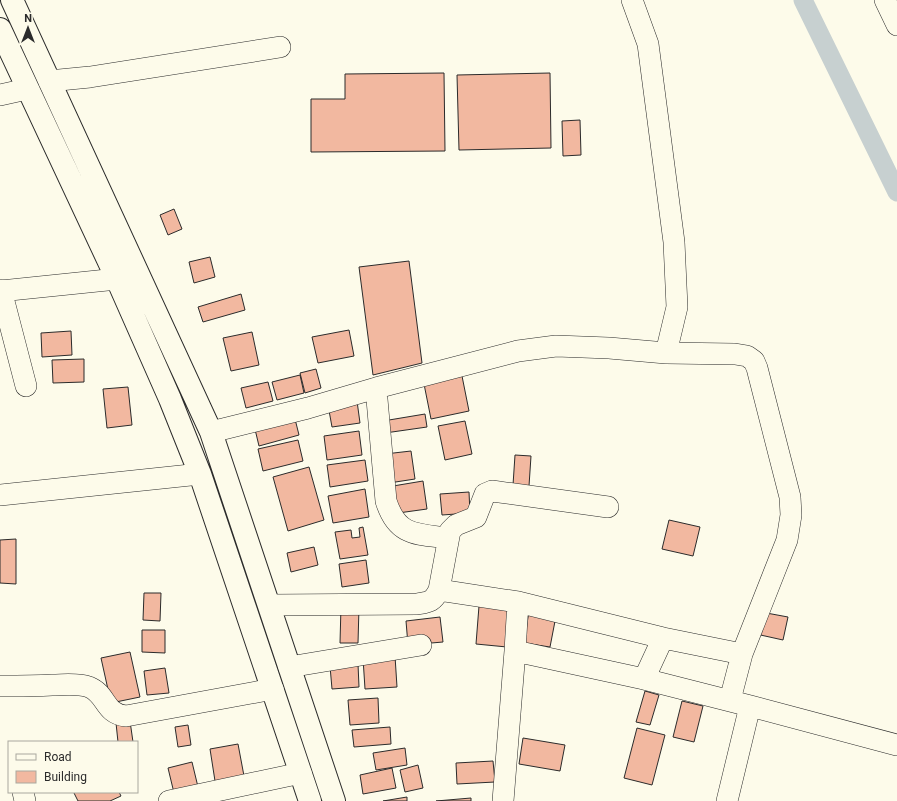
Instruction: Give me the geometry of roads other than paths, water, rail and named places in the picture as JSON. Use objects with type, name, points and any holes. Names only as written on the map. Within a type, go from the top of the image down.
[{"type":"highway","points":[[12,0],[211,432],[334,801]]},
{"type":"highway","points":[[0,29],[117,279],[170,399],[200,474],[310,801]]},
{"type":"street","points":[[632,0],[648,44],[674,242],[677,307],[666,353]]},
{"type":"street","points":[[885,0],[897,25]]},
{"type":"street","points":[[50,81],[97,76],[280,47]]},
{"type":"street","points":[[0,95],[27,88]]},
{"type":"street","points":[[26,386],[0,291],[117,279]]},
{"type":"street","points":[[211,432],[308,408],[376,388],[518,351],[556,346],[609,348],[666,353],[735,354],[747,356],[754,361],[757,368],[790,497],[791,515],[787,540],[742,654],[730,700]]},
{"type":"street","points":[[376,388],[386,501],[391,515],[402,528],[415,534],[448,538]]},
{"type":"street","points":[[0,495],[200,474]]},
{"type":"street","points":[[269,605],[417,604],[428,602],[435,598],[438,590],[448,538],[452,528],[476,517],[485,494],[492,491],[608,507]]},
{"type":"street","points":[[438,590],[518,602],[663,638],[742,654]]},
{"type":"street","points":[[503,801],[518,602]]},
{"type":"street","points":[[644,679],[663,638]]},
{"type":"street","points":[[289,667],[421,645]]},
{"type":"street","points":[[515,651],[644,679],[730,700],[897,745]]},
{"type":"street","points":[[0,686],[75,685],[89,687],[97,692],[113,713],[126,716],[273,689]]},
{"type":"street","points":[[727,801],[750,706]]},
{"type":"street","points":[[169,801],[301,773]]},
{"type":"waterway","points":[[803,0],[897,192]]}]
